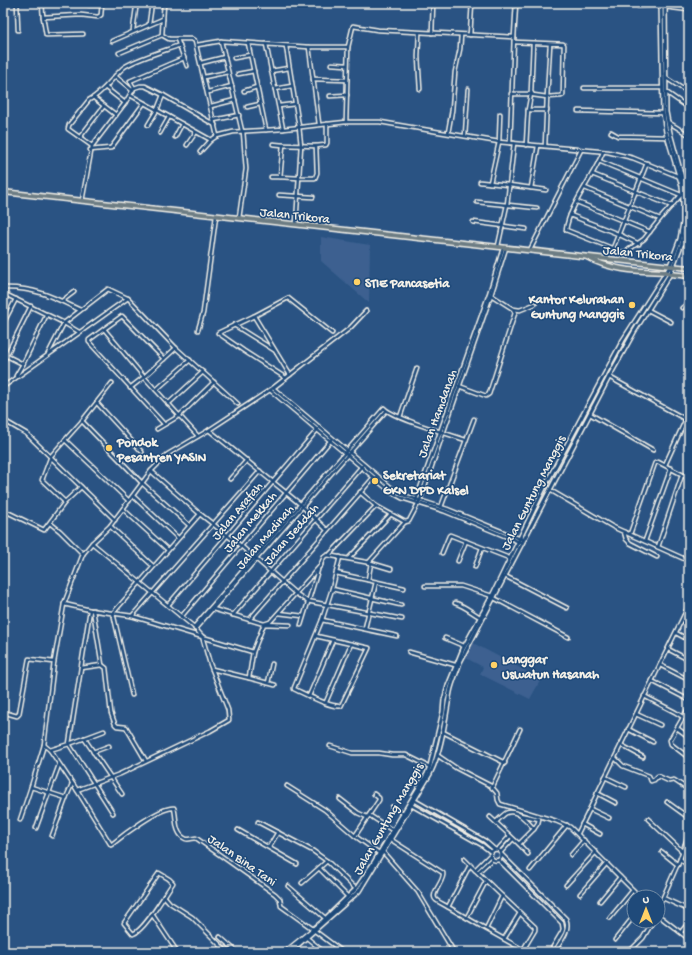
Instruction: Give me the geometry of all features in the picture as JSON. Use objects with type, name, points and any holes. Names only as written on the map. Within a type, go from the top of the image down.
[{"type":"main road","name":"Jalan Trikora","points":[[3,192],[689,268]]},
{"type":"main road","name":"Jalan Trikora","points":[[585,256],[600,264],[623,269],[689,276]]},
{"type":"main road","points":[[600,264],[599,260],[601,258]]},
{"type":"street","points":[[17,3],[18,30]]},
{"type":"street","points":[[42,3],[46,35],[83,34]]},
{"type":"street","points":[[43,17],[81,15],[98,17],[101,15],[102,4],[89,5],[89,3]]},
{"type":"street","points":[[149,24],[152,3]]},
{"type":"street","points":[[162,36],[164,3]]},
{"type":"street","points":[[432,33],[433,3]]},
{"type":"street","points":[[470,35],[472,3]]},
{"type":"street","points":[[510,143],[516,3]]},
{"type":"street","points":[[636,3],[638,6],[663,4],[689,10]]},
{"type":"street","name":"Jalan Guntung Manggis","points":[[290,952],[307,938],[325,918],[356,889],[390,839],[430,774],[443,732],[450,690],[460,662],[493,597],[509,558],[521,541],[550,490],[609,377],[668,273],[682,243],[687,217],[685,192],[668,137],[663,113],[663,4]]},
{"type":"street","points":[[133,31],[136,8]]},
{"type":"street","points":[[112,40],[163,19]]},
{"type":"street","points":[[346,122],[348,47],[352,27],[354,25],[378,30],[514,37]]},
{"type":"street","points":[[419,32],[420,89]]},
{"type":"street","points":[[448,134],[452,110],[455,72],[462,35]]},
{"type":"street","points":[[119,53],[162,36],[166,38],[194,39],[197,45],[218,136]]},
{"type":"street","points":[[177,38],[187,66]]},
{"type":"street","name":"Jalan Guntung Manggis","points":[[663,40],[668,122],[680,177]]},
{"type":"street","points":[[197,45],[222,41],[286,46],[348,47]]},
{"type":"street","points":[[222,41],[228,72],[243,131],[246,169],[239,218]]},
{"type":"street","points":[[511,94],[531,94],[547,97],[563,95],[565,46],[563,44],[514,42]]},
{"type":"street","points":[[248,43],[266,130]]},
{"type":"street","points":[[526,145],[528,110],[531,94],[533,43]]},
{"type":"street","points":[[266,44],[283,129]]},
{"type":"street","points":[[546,146],[550,44]]},
{"type":"street","points":[[92,146],[68,129],[89,100],[94,98],[106,88],[115,76],[127,65],[180,45]]},
{"type":"street","points":[[286,46],[300,127],[301,145],[296,224]]},
{"type":"street","points":[[309,47],[319,124]]},
{"type":"street","points":[[234,58],[250,54]]},
{"type":"street","points":[[201,63],[225,57]]},
{"type":"street","points":[[133,89],[130,81],[184,58]]},
{"type":"street","points":[[331,64],[347,65]]},
{"type":"street","points":[[271,71],[290,68]]},
{"type":"street","points":[[238,74],[254,71]]},
{"type":"street","points":[[204,77],[228,72]]},
{"type":"street","points":[[115,76],[133,89]]},
{"type":"street","points":[[313,78],[347,80]]},
{"type":"street","points":[[666,78],[689,93]]},
{"type":"street","points":[[82,201],[90,150],[125,104],[133,89],[138,86],[144,86],[162,95],[215,125]]},
{"type":"street","points":[[208,92],[232,86]]},
{"type":"street","points":[[275,88],[292,86]]},
{"type":"street","points":[[244,91],[257,87]]},
{"type":"street","points":[[106,88],[125,104]]},
{"type":"street","points":[[584,88],[662,88]]},
{"type":"street","points":[[465,136],[468,89]]},
{"type":"street","points":[[666,92],[689,108]]},
{"type":"street","points":[[130,95],[211,140]]},
{"type":"street","points":[[148,125],[157,110],[162,95]]},
{"type":"street","points":[[330,96],[347,95]]},
{"type":"street","points":[[94,98],[116,115]]},
{"type":"street","points":[[211,106],[235,100]]},
{"type":"street","points":[[90,150],[111,148],[144,103]]},
{"type":"street","points":[[247,107],[260,104]]},
{"type":"street","points":[[279,106],[295,104]]},
{"type":"street","points":[[80,137],[104,106]]},
{"type":"street","points":[[528,110],[547,110]]},
{"type":"street","points":[[578,111],[663,113]]},
{"type":"street","points":[[214,120],[239,114]]},
{"type":"street","points":[[490,183],[499,142],[500,114]]},
{"type":"street","points":[[160,132],[169,117]]},
{"type":"street","points":[[200,152],[211,140],[218,136],[243,131],[283,129],[346,122],[380,122],[499,142],[622,155],[647,163],[680,177]]},
{"type":"street","points":[[668,122],[689,135]]},
{"type":"street","points":[[175,137],[182,124]]},
{"type":"street","points":[[273,144],[316,146],[326,144],[327,124]]},
{"type":"street","points":[[187,145],[196,132]]},
{"type":"street","points":[[611,132],[618,136],[668,137]]},
{"type":"street","name":"Jalan Hamdanah","points":[[441,432],[459,386],[490,295],[502,247],[502,225],[507,205],[514,143]]},
{"type":"street","points":[[280,177],[283,145]]},
{"type":"street","points":[[271,177],[314,178],[316,176],[316,146]]},
{"type":"street","points":[[531,188],[538,146]]},
{"type":"street","points":[[530,250],[581,150]]},
{"type":"street","points":[[599,161],[642,178],[685,192],[639,244],[624,253],[566,230],[570,215],[599,161],[602,152]]},
{"type":"street","points":[[613,248],[647,163]]},
{"type":"street","points":[[592,174],[672,207]]},
{"type":"street","points":[[480,182],[509,184],[546,190]]},
{"type":"street","points":[[585,188],[660,219]]},
{"type":"street","name":"Jalan Guntung Manggis","points":[[672,265],[682,228],[685,192]]},
{"type":"street","points":[[279,195],[313,197]]},
{"type":"street","points":[[477,202],[537,208]]},
{"type":"street","points":[[577,202],[624,220],[650,232]]},
{"type":"street","points":[[198,330],[203,313],[216,215]]},
{"type":"street","points":[[570,215],[639,244]]},
{"type":"street","points":[[473,222],[526,229]]},
{"type":"street","points":[[682,243],[689,244]]},
{"type":"street","name":"Jalan Guntung Manggis","points":[[285,952],[314,930],[359,891],[392,830],[430,767],[445,697],[455,665],[464,646],[480,617],[506,576],[546,484],[563,455],[628,330],[668,273]]},
{"type":"street","points":[[3,288],[18,288],[42,292],[80,310]]},
{"type":"street","points":[[47,356],[64,322],[108,289],[129,298],[176,348],[238,404]]},
{"type":"street","points":[[3,292],[64,322],[79,332]]},
{"type":"street","points":[[62,301],[74,292]]},
{"type":"street","points":[[490,295],[513,309],[520,310],[535,304]]},
{"type":"street","name":"Jalan Hamdanah","points":[[370,563],[405,522],[410,520],[416,507],[490,295]]},
{"type":"street","points":[[3,387],[127,298]]},
{"type":"street","points":[[286,378],[218,332],[254,316],[288,298],[332,334]]},
{"type":"street","points":[[3,324],[16,299]]},
{"type":"street","points":[[682,308],[689,302]]},
{"type":"street","points":[[3,362],[31,306]]},
{"type":"street","points":[[459,386],[486,396],[489,394],[515,313],[513,309]]},
{"type":"street","points":[[648,310],[671,322]]},
{"type":"street","points":[[20,820],[44,745],[54,662],[64,604],[83,554],[110,526],[151,471],[168,454],[209,430],[272,389],[350,328],[366,311]]},
{"type":"street","points":[[14,378],[23,364],[47,314]]},
{"type":"street","points":[[164,359],[122,316],[89,340],[89,342],[130,388],[164,424]]},
{"type":"street","points":[[254,316],[290,375]]},
{"type":"street","points":[[234,325],[275,350]]},
{"type":"street","points":[[104,329],[168,404],[198,436]]},
{"type":"street","points":[[130,388],[176,348]]},
{"type":"street","points":[[3,354],[23,364]]},
{"type":"street","points":[[156,390],[190,360]]},
{"type":"street","points":[[400,417],[417,368]]},
{"type":"street","points":[[168,404],[203,372]]},
{"type":"street","points":[[609,377],[685,419],[665,465]]},
{"type":"street","points":[[157,429],[179,416],[214,382]]},
{"type":"street","points":[[64,502],[42,480],[51,456],[82,421],[112,383]]},
{"type":"street","points":[[272,389],[319,428],[391,492],[402,498],[441,507],[521,541]]},
{"type":"street","points":[[97,403],[142,452]]},
{"type":"street","points":[[347,453],[366,428],[384,408],[386,411],[400,417],[466,440]]},
{"type":"street","points":[[347,453],[386,411]]},
{"type":"street","points":[[590,414],[653,450]]},
{"type":"street","points":[[441,507],[474,419]]},
{"type":"street","points":[[3,420],[27,434],[115,520]]},
{"type":"street","points":[[82,421],[142,483],[190,525]]},
{"type":"street","name":"Jalan Arafah","points":[[168,605],[319,428]]},
{"type":"street","points":[[209,430],[286,492],[327,530]]},
{"type":"street","name":"Jalan Mekkah","points":[[181,617],[331,439]]},
{"type":"street","points":[[65,440],[129,501]]},
{"type":"street","name":"Jalan Madinah","points":[[195,628],[347,453]]},
{"type":"street","points":[[563,455],[567,457]]},
{"type":"street","points":[[230,479],[247,460]]},
{"type":"street","points":[[630,534],[654,465],[658,462],[689,478]]},
{"type":"street","name":"Jalan Jeddah","points":[[233,615],[362,466]]},
{"type":"street","points":[[645,541],[671,468]]},
{"type":"street","points":[[151,471],[200,514],[241,546],[295,593],[307,601],[402,619]]},
{"type":"street","points":[[132,616],[260,471]]},
{"type":"street","points":[[658,547],[682,475]]},
{"type":"street","points":[[249,620],[374,476]]},
{"type":"street","points":[[3,510],[44,530],[64,502],[81,487]]},
{"type":"street","points":[[550,490],[613,527],[689,561]]},
{"type":"street","points":[[360,492],[376,506],[405,522]]},
{"type":"street","points":[[133,496],[178,538]]},
{"type":"street","points":[[418,501],[521,541]]},
{"type":"street","points":[[301,625],[307,601],[325,555],[329,555],[376,506]]},
{"type":"street","points":[[123,509],[168,550]]},
{"type":"street","points":[[113,613],[200,514]]},
{"type":"street","points":[[349,559],[390,515]]},
{"type":"street","points":[[50,523],[83,554]]},
{"type":"street","points":[[110,526],[153,566]]},
{"type":"street","points":[[624,532],[626,539],[630,543],[657,557]]},
{"type":"street","points":[[442,553],[449,536],[509,558]]},
{"type":"street","points":[[458,561],[466,541]]},
{"type":"street","points":[[44,745],[50,750],[77,790],[111,778],[210,731],[229,720],[228,710],[212,669],[202,636],[168,605],[139,583],[92,543]]},
{"type":"street","points":[[475,567],[482,548]]},
{"type":"street","points":[[329,555],[370,563],[391,569]]},
{"type":"street","points":[[316,636],[369,648],[343,704],[338,706],[309,696],[294,688],[322,620],[340,557]]},
{"type":"street","points":[[368,580],[370,563]]},
{"type":"street","points":[[264,624],[270,622],[279,613],[321,564]]},
{"type":"street","points":[[336,573],[404,588]]},
{"type":"street","points":[[506,576],[567,608]]},
{"type":"street","points":[[366,628],[376,582]]},
{"type":"street","points":[[425,586],[461,586],[493,597],[546,627],[568,637]]},
{"type":"street","points":[[332,589],[401,605]]},
{"type":"street","points":[[456,603],[464,606],[467,610],[480,617]]},
{"type":"street","points":[[64,604],[91,610],[132,616],[253,652]]},
{"type":"street","points":[[578,833],[689,605]]},
{"type":"street","points":[[212,609],[264,624],[290,625]]},
{"type":"street","points":[[91,610],[102,665],[106,668],[111,713],[115,724],[117,726],[126,727],[146,761]]},
{"type":"street","points":[[91,610],[69,744],[113,812]]},
{"type":"street","points":[[113,613],[132,695]]},
{"type":"street","points":[[279,613],[303,616]]},
{"type":"street","points":[[684,616],[689,619]]},
{"type":"street","points":[[322,620],[366,628],[397,636]]},
{"type":"street","points":[[249,678],[253,652],[264,624]]},
{"type":"street","points":[[676,633],[689,640]]},
{"type":"street","points":[[445,638],[464,646]]},
{"type":"street","points":[[309,696],[333,640]]},
{"type":"street","points":[[326,702],[351,644]]},
{"type":"street","points":[[668,648],[689,660]]},
{"type":"street","points":[[409,652],[455,665]]},
{"type":"street","points":[[3,712],[17,716],[19,714],[30,659],[54,662]]},
{"type":"street","points":[[268,683],[272,664]]},
{"type":"street","points":[[81,668],[102,665]]},
{"type":"street","points":[[660,665],[689,680]]},
{"type":"street","points":[[212,669],[275,685]]},
{"type":"street","points":[[652,681],[689,700]]},
{"type":"street","points":[[644,696],[683,717],[689,722]]},
{"type":"street","points":[[689,707],[670,742],[689,758]]},
{"type":"street","points":[[636,714],[660,725]]},
{"type":"street","points":[[677,728],[689,737]]},
{"type":"street","points":[[492,788],[520,729]]},
{"type":"street","points":[[628,729],[653,742]]},
{"type":"street","points":[[50,750],[104,731]]},
{"type":"street","points":[[443,732],[505,763]]},
{"type":"street","points":[[84,738],[122,794]]},
{"type":"street","points":[[621,745],[643,757]]},
{"type":"street","points":[[93,752],[109,746]]},
{"type":"street","points":[[330,746],[352,753],[379,752],[392,755],[406,755],[430,767]]},
{"type":"street","points":[[437,755],[456,768],[492,788],[497,793],[500,804],[567,825],[578,833],[632,889]]},
{"type":"street","points":[[615,758],[623,766],[649,776],[651,781],[658,776],[669,782],[674,780],[689,790]]},
{"type":"street","points":[[36,828],[59,764]]},
{"type":"street","points":[[605,777],[626,787]]},
{"type":"street","points":[[52,836],[72,784]]},
{"type":"street","points":[[287,786],[325,810],[355,836],[381,852],[418,892],[454,952]]},
{"type":"street","points":[[31,787],[66,798]]},
{"type":"street","name":"Jalan Bina Tani","points":[[77,790],[111,845],[152,816],[168,808],[172,808],[174,810],[178,830],[181,835],[187,839],[196,838],[275,894],[280,898],[281,906],[314,930]]},
{"type":"street","points":[[597,793],[616,803]]},
{"type":"street","points":[[355,836],[380,799],[374,794]]},
{"type":"street","points":[[340,799],[358,812],[392,830]]},
{"type":"street","points":[[414,800],[485,841],[494,849],[498,849],[510,836]]},
{"type":"street","points":[[666,802],[689,818]]},
{"type":"street","points":[[411,805],[482,845],[491,854],[492,859]]},
{"type":"street","points":[[392,807],[403,813]]},
{"type":"street","points":[[590,809],[608,818]]},
{"type":"street","points":[[496,822],[505,813],[510,812],[539,819],[538,823],[519,844]]},
{"type":"street","points":[[520,815],[534,828]]},
{"type":"street","points":[[490,817],[528,854]]},
{"type":"street","points":[[648,819],[683,852]]},
{"type":"street","points":[[258,822],[313,851],[327,861],[356,889]]},
{"type":"street","points":[[582,824],[600,834]]},
{"type":"street","points":[[530,870],[567,825]]},
{"type":"street","points":[[238,830],[297,864]]},
{"type":"street","points":[[269,847],[278,832]]},
{"type":"street","points":[[666,891],[678,865],[689,833]]},
{"type":"street","points":[[390,839],[443,873],[444,878],[435,894],[434,898],[436,900],[527,952]]},
{"type":"street","points":[[499,860],[513,839]]},
{"type":"street","points":[[571,855],[584,840]]},
{"type":"street","points":[[685,844],[689,848]]},
{"type":"street","points":[[476,871],[494,849]]},
{"type":"street","points":[[498,849],[566,919],[568,925],[567,932],[554,952]]},
{"type":"street","points":[[566,885],[596,852]]},
{"type":"street","points":[[662,852],[678,865]]},
{"type":"street","points":[[464,859],[535,928],[524,950]]},
{"type":"street","points":[[492,859],[496,861],[499,860],[561,921],[563,929],[550,952]]},
{"type":"street","points":[[476,871],[492,859]]},
{"type":"street","points":[[680,859],[689,866]]},
{"type":"street","points":[[302,883],[327,861]]},
{"type":"street","points":[[580,894],[607,863]]},
{"type":"street","points":[[448,907],[470,865]]},
{"type":"street","points":[[319,868],[348,896]]},
{"type":"street","points":[[160,873],[173,882],[164,896],[152,914],[135,934],[131,933],[124,923],[160,873]]},
{"type":"street","points":[[600,902],[620,877]]},
{"type":"street","points":[[467,917],[486,881]]},
{"type":"street","points":[[288,886],[325,918]]},
{"type":"street","points":[[164,896],[170,903],[192,917],[227,952]]},
{"type":"street","points":[[486,929],[502,896]]},
{"type":"street","points":[[610,918],[626,899]]},
{"type":"street","points":[[666,899],[689,910]]},
{"type":"street","points":[[504,939],[520,913]]},
{"type":"street","points":[[152,914],[176,950]]},
{"type":"street","points":[[666,921],[689,939]]},
{"type":"street","points":[[681,932],[689,922]]},
{"type":"street","points":[[615,940],[626,926]]},
{"type":"street","points":[[629,952],[648,929]]},
{"type":"street","points":[[314,930],[343,952]]},
{"type":"street","points":[[220,937],[237,952]]},
{"type":"street","points":[[307,938],[324,952]]},
{"type":"shaded area","name":"STIE Pancasetia","points":[[321,237],[370,245],[369,303],[321,261]]},
{"type":"shaded area","points":[[473,643],[541,679],[530,699],[480,674],[483,667],[466,658]]},
{"type":"place","name":"STIE Pancasetia","points":[[357,282]]},
{"type":"place","name":"Kantor Kelurahan Guntung Manggis","points":[[632,305]]},
{"type":"place","name":"Pondok Pesantren YASIN","points":[[109,448]]},
{"type":"place","name":"Sekretariat GKN DPD Kalsel","points":[[375,481]]},
{"type":"place","name":"Langgar Uswatun Hasanah","points":[[494,665]]}]
